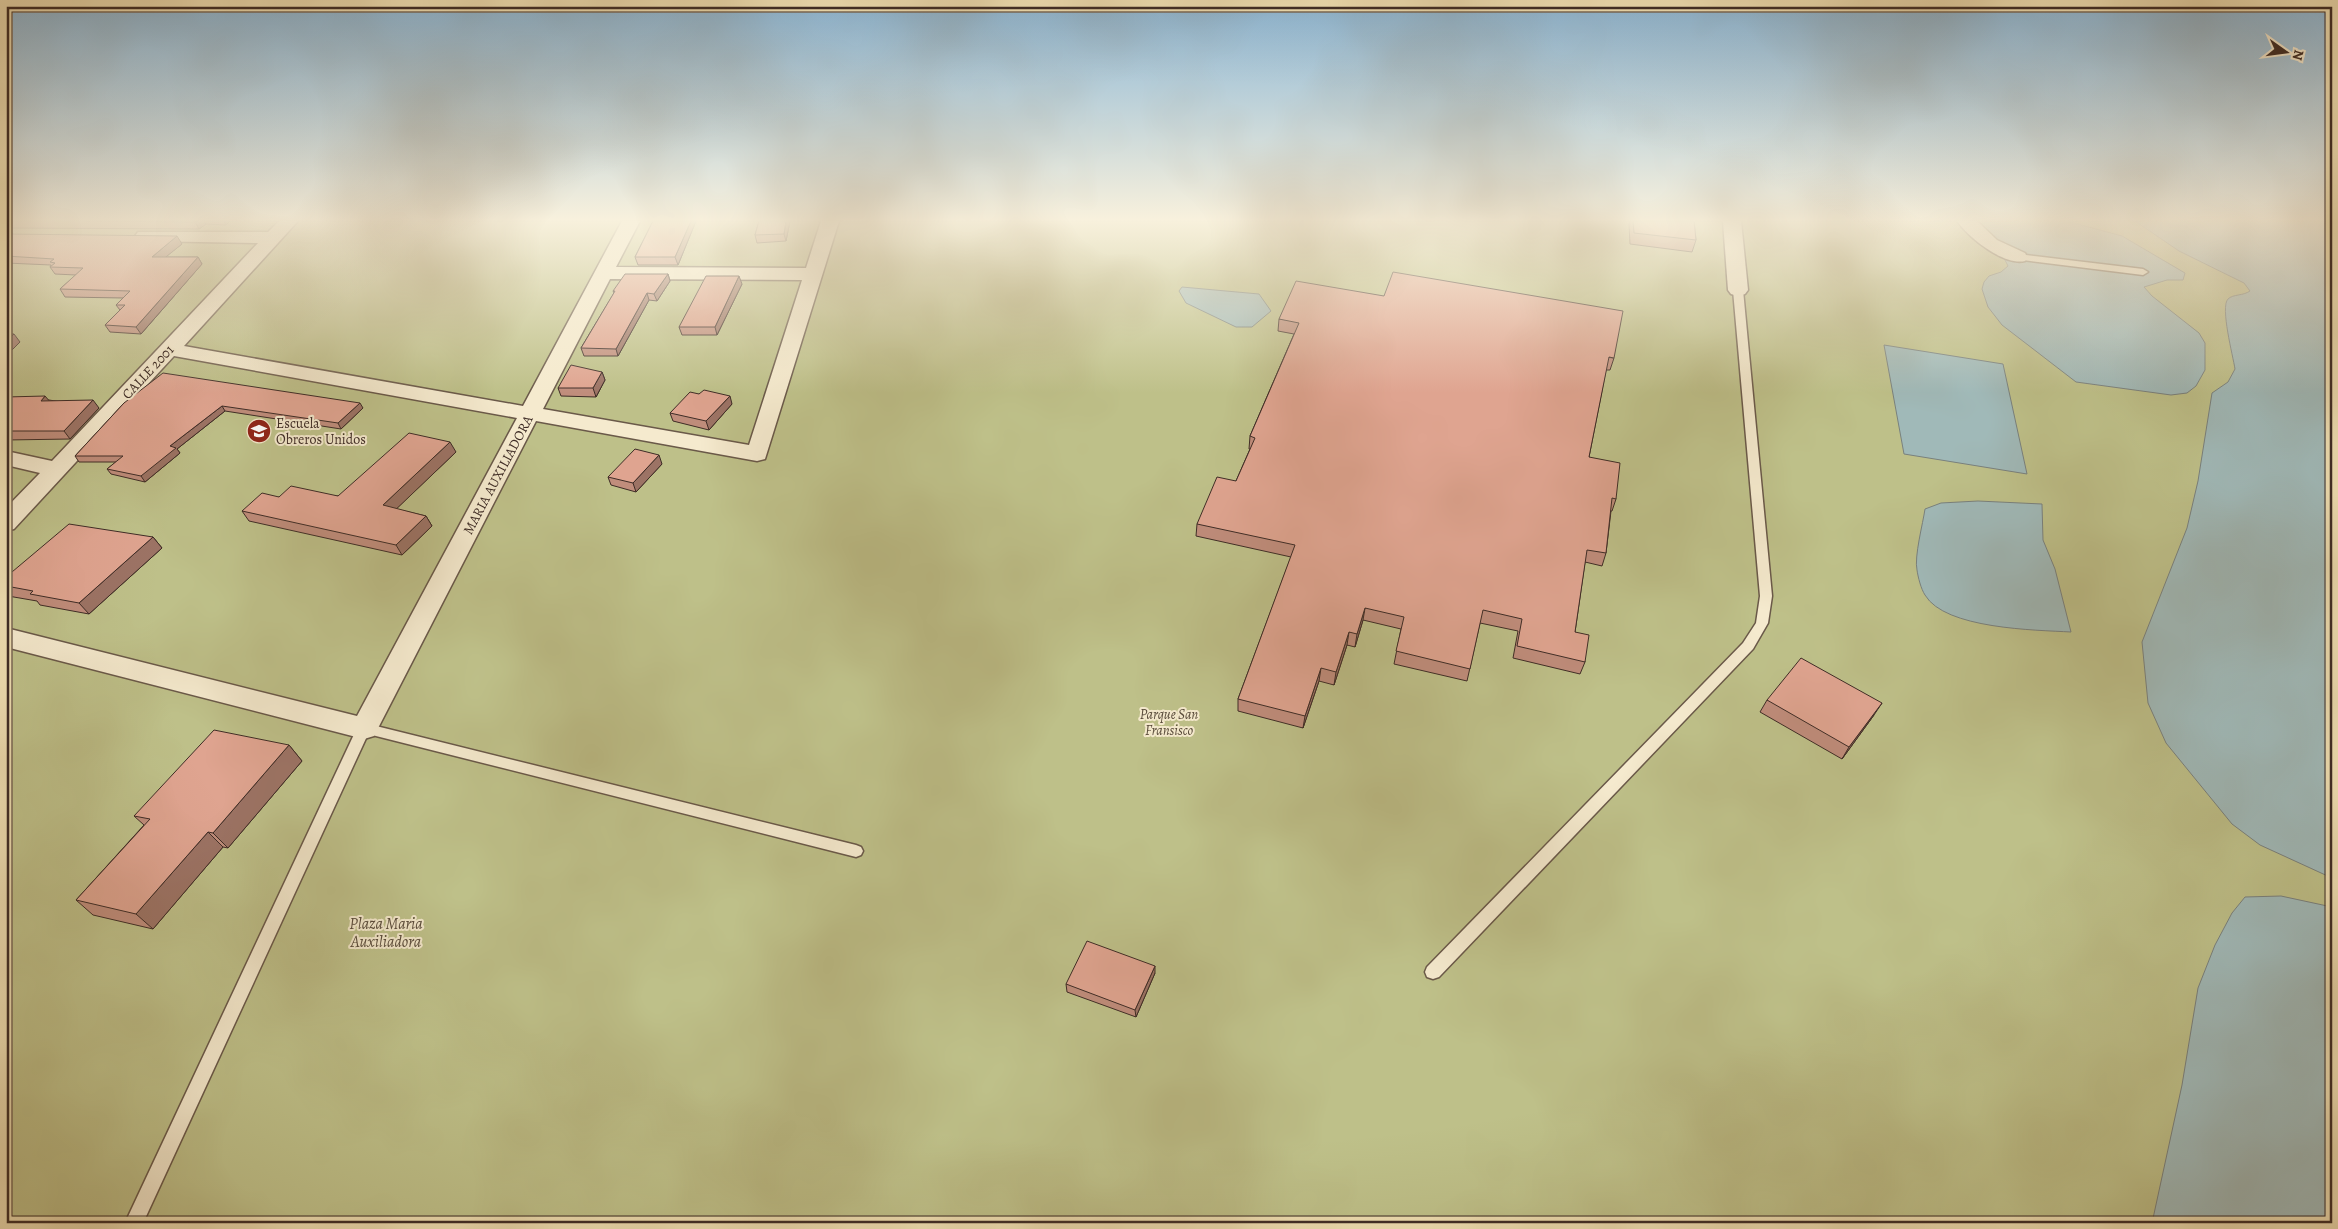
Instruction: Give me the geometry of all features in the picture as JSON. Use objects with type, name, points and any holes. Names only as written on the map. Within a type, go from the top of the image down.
[{"type":"street","name":"CALLE 2001","points":[[6,523],[235,278]]},
{"type":"street","name":"MARIA AUXILIADORA","points":[[364,728],[601,278]]},
{"type":"street","points":[[169,349],[529,415],[757,454],[812,278]]},
{"type":"street","points":[[1737,278],[1738,290]]},
{"type":"street","points":[[6,458],[57,469]]},
{"type":"street","points":[[6,638],[364,728]]},
{"type":"lane","points":[[1433,972],[1748,646],[1762,623],[1766,596],[1738,290]]},
{"type":"lane","points":[[134,1223],[364,728],[856,851]]},
{"type":"green space","name":"Parque San Fransisco","points":[[6,278],[2332,278],[2332,1223],[6,1223]]},
{"type":"water","points":[[1987,278],[2183,278],[2183,280],[2167,280],[2144,287],[2152,296],[2199,333],[2205,343],[2205,370],[2196,386],[2187,393],[2171,395],[2076,382],[2002,325],[1988,307],[1982,289]]},
{"type":"water","points":[[2235,278],[2332,278],[2332,878],[2260,845],[2232,824],[2166,743],[2148,703],[2142,642],[2187,528],[2198,481],[2212,393],[2228,382],[2235,369],[2225,311],[2230,297],[2250,291],[2244,283]]},
{"type":"water","points":[[1182,287],[1259,294],[1271,311],[1252,327],[1236,327],[1186,303],[1179,291]]},
{"type":"water","points":[[1884,345],[2003,364],[2027,474],[1904,454]]},
{"type":"water","points":[[1978,501],[2042,504],[2043,540],[2055,569],[2071,632],[1992,626],[1970,621],[1951,615],[1936,606],[1925,595],[1917,573],[1916,564],[1925,509],[1941,503]]},
{"type":"water","points":[[2281,896],[2332,907],[2332,1223],[2152,1223],[2182,1085],[2198,988],[2215,945],[2232,913],[2245,897]]},
{"type":"building","points":[[72,278],[179,278],[136,327],[105,325],[125,305],[116,305],[130,291],[60,289]]},
{"type":"building","points":[[622,278],[665,278],[654,294],[647,293],[616,349],[581,348],[615,291],[613,291]]},
{"type":"building","points":[[705,278],[738,278],[715,327],[679,327]]},
{"type":"building","points":[[1391,278],[1430,278],[1623,311],[1614,358],[1609,357],[1589,457],[1620,463],[1616,499],[1612,498],[1606,553],[1587,550],[1575,632],[1589,635],[1585,662],[1517,646],[1522,619],[1483,610],[1470,669],[1396,651],[1404,617],[1365,608],[1357,634],[1349,632],[1336,672],[1321,668],[1305,716],[1238,699],[1295,545],[1197,524],[1217,477],[1236,481],[1255,438],[1250,436],[1299,323],[1279,319],[1296,281],[1384,296]]},
{"type":"building","points":[[6,334],[14,334],[6,342]]},
{"type":"building","points":[[571,365],[602,372],[593,388],[558,388]]},
{"type":"building","points":[[163,373],[360,403],[338,423],[222,406],[170,446],[176,448],[141,476],[107,469],[123,456],[75,456],[124,403]]},
{"type":"building","points":[[704,390],[730,396],[706,421],[670,413],[690,392],[699,394]]},
{"type":"building","points":[[45,396],[41,401],[93,400],[64,431],[6,431],[6,397]]},
{"type":"building","points":[[409,433],[450,442],[383,505],[426,516],[396,545],[242,511],[262,493],[279,497],[291,486],[338,496]]},
{"type":"building","points":[[635,449],[659,455],[633,483],[608,477]]},
{"type":"building","points":[[69,524],[153,537],[79,603],[30,594],[33,591],[6,586],[6,577]]},
{"type":"building","points":[[1801,658],[1882,703],[1849,747],[1767,700]]},
{"type":"building","points":[[214,730],[289,745],[213,833],[208,832],[136,914],[76,900],[150,819],[134,816]]},
{"type":"building","points":[[1087,941],[1155,966],[1135,1010],[1066,984]]},
{"type":"place","name":"Escuela Obreros Unidos","points":[[259,431]]},
{"type":"park label","name":"Plaza Maria Auxiliadora","points":[[386,933]]}]
